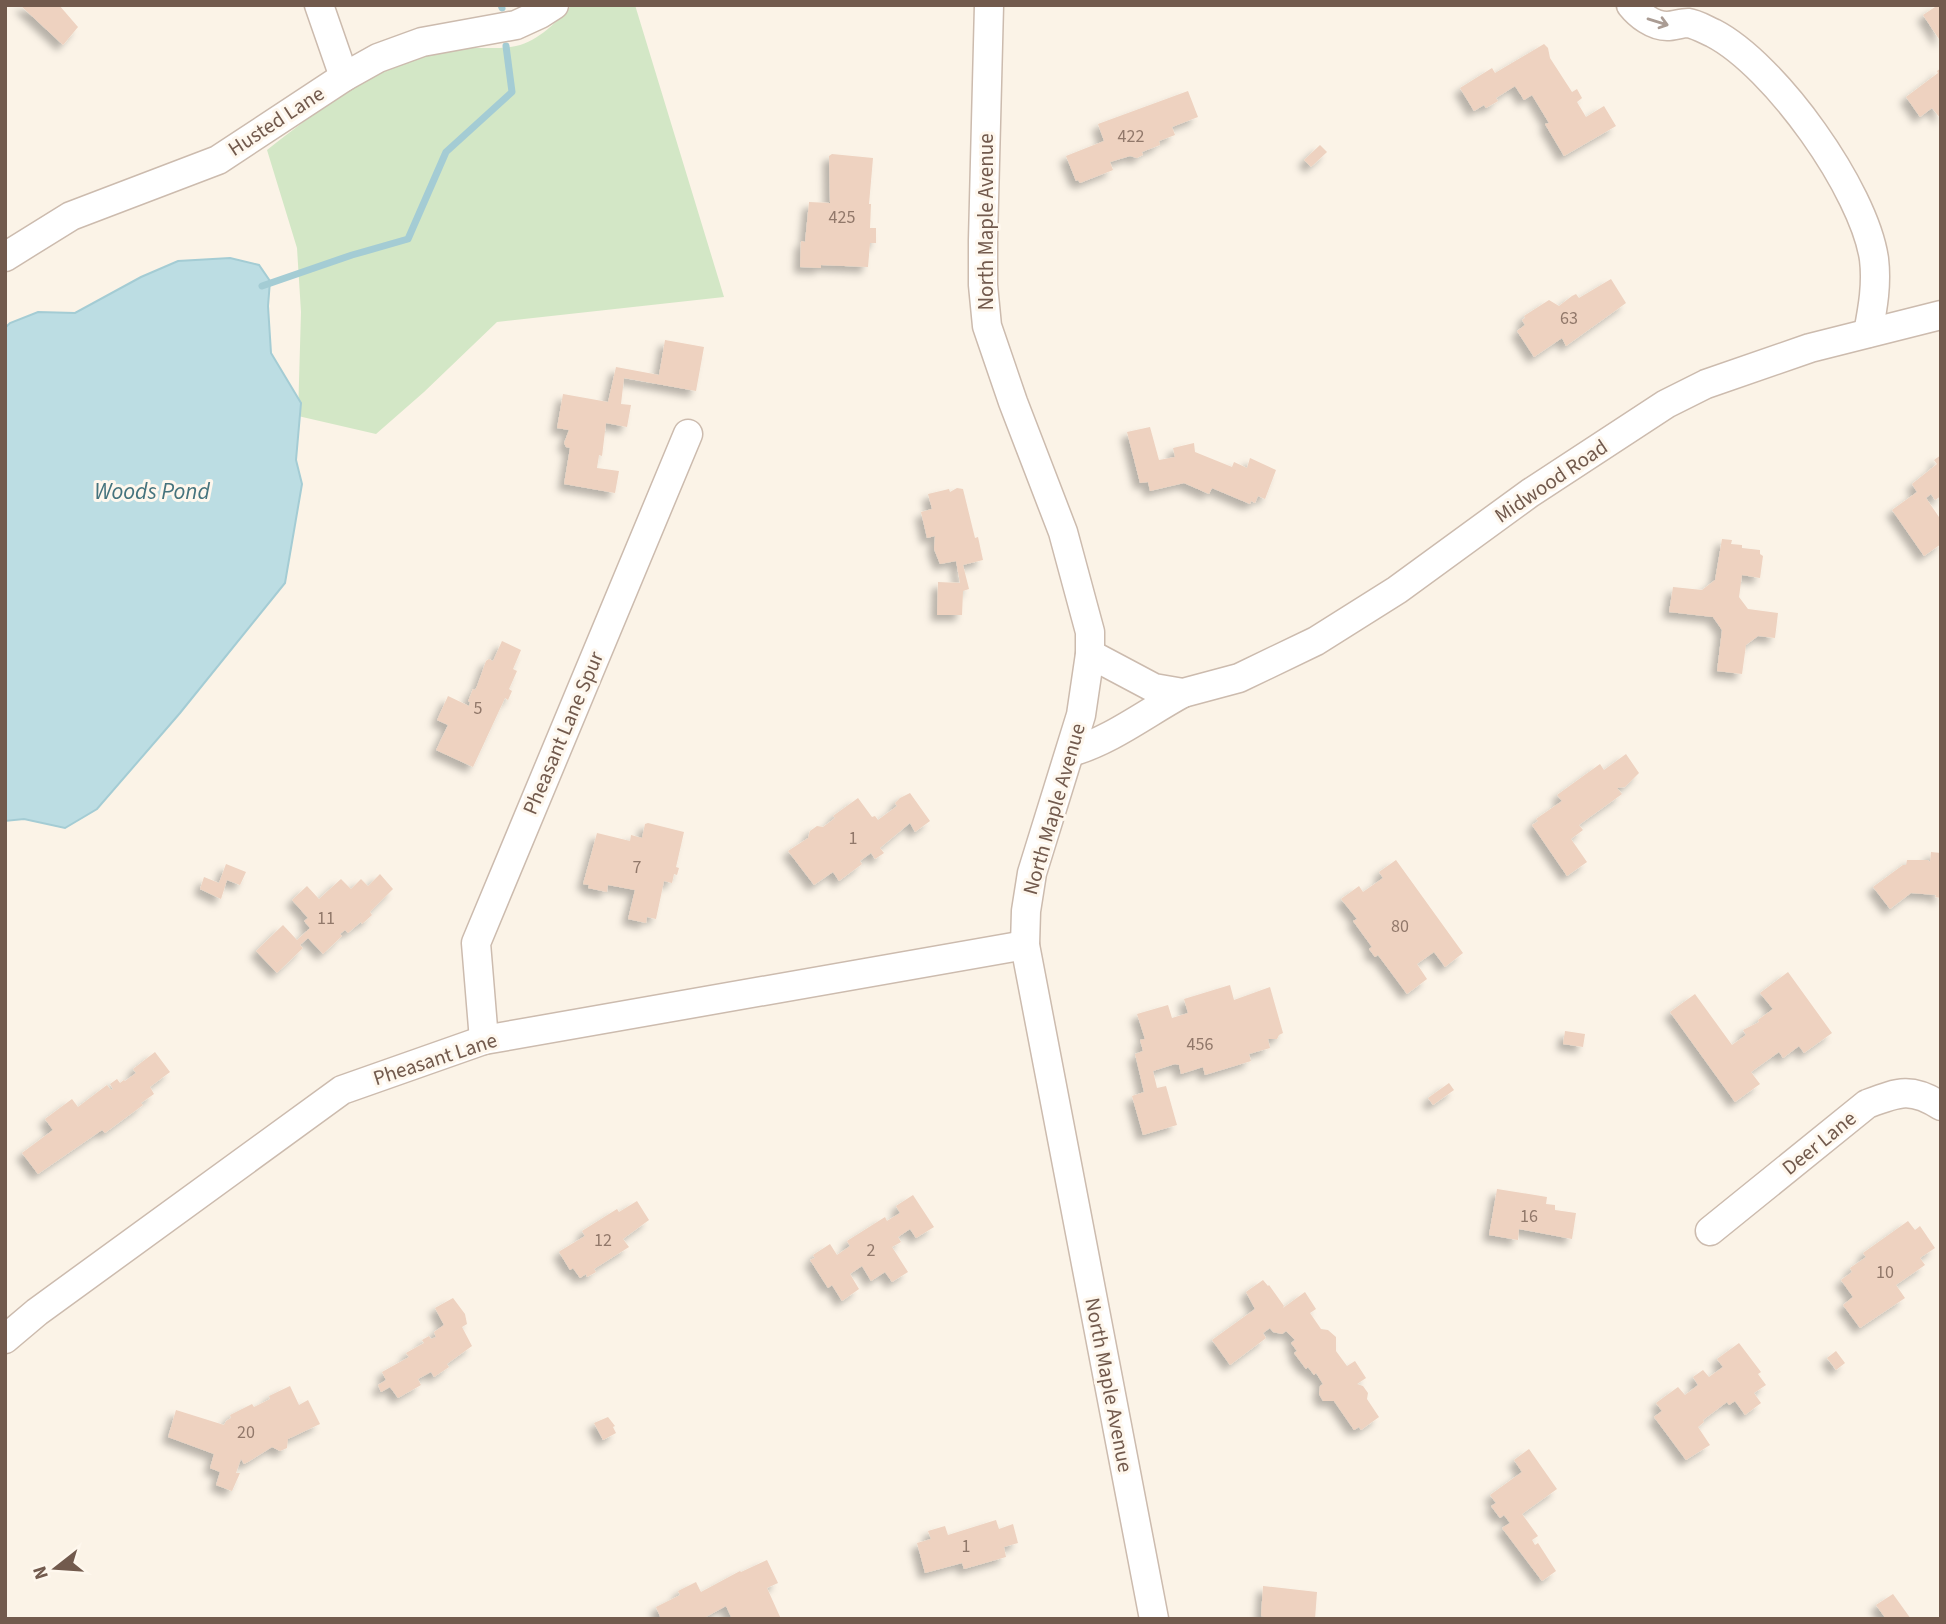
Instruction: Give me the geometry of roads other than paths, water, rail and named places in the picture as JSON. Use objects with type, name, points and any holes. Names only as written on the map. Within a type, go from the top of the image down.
[{"type":"street","points":[[319,5],[344,77]]},
{"type":"street","name":"Husted Lane","points":[[5,257],[71,216],[218,160],[344,77],[378,58],[422,42],[516,25],[540,15],[554,5]]},
{"type":"street","name":"North Maple Avenue","points":[[989,5],[983,263],[987,326],[1063,532],[1090,632],[1090,654],[1082,715],[1032,873],[1026,911],[1025,945],[1154,1619]]},
{"type":"street","points":[[1631,5],[1649,20],[1666,26],[1685,14],[1747,58],[1810,127],[1840,171],[1867,232],[1874,257],[1876,288],[1868,332]]},
{"type":"street","name":"Midwood Road","points":[[1071,752],[1117,732],[1183,693],[1238,678],[1316,641],[1397,590],[1530,493],[1666,404],[1706,384],[1810,348],[1941,316]]},
{"type":"street","name":"Pheasant Lane Spur","points":[[484,1040],[476,943],[688,434]]},
{"type":"street","name":"Midwood Road","points":[[1090,654],[1154,688],[1183,693]]},
{"type":"street","name":"Pheasant Lane","points":[[5,1339],[37,1312],[342,1090],[484,1040],[1025,945]]},
{"type":"street","name":"Deer Lane","points":[[1710,1231],[1867,1104],[1895,1094],[1922,1094],[1941,1106]]},
{"type":"water","name":"Woods Pond","points":[[230,258],[259,265],[270,281],[268,306],[271,353],[301,403],[296,460],[302,484],[285,583],[180,713],[97,809],[65,828],[24,819],[5,821],[5,328],[10,323],[38,312],[75,313],[141,277],[178,261]]},
{"type":"waterway","points":[[262,286],[408,239],[446,152],[512,92],[506,46]]}]
